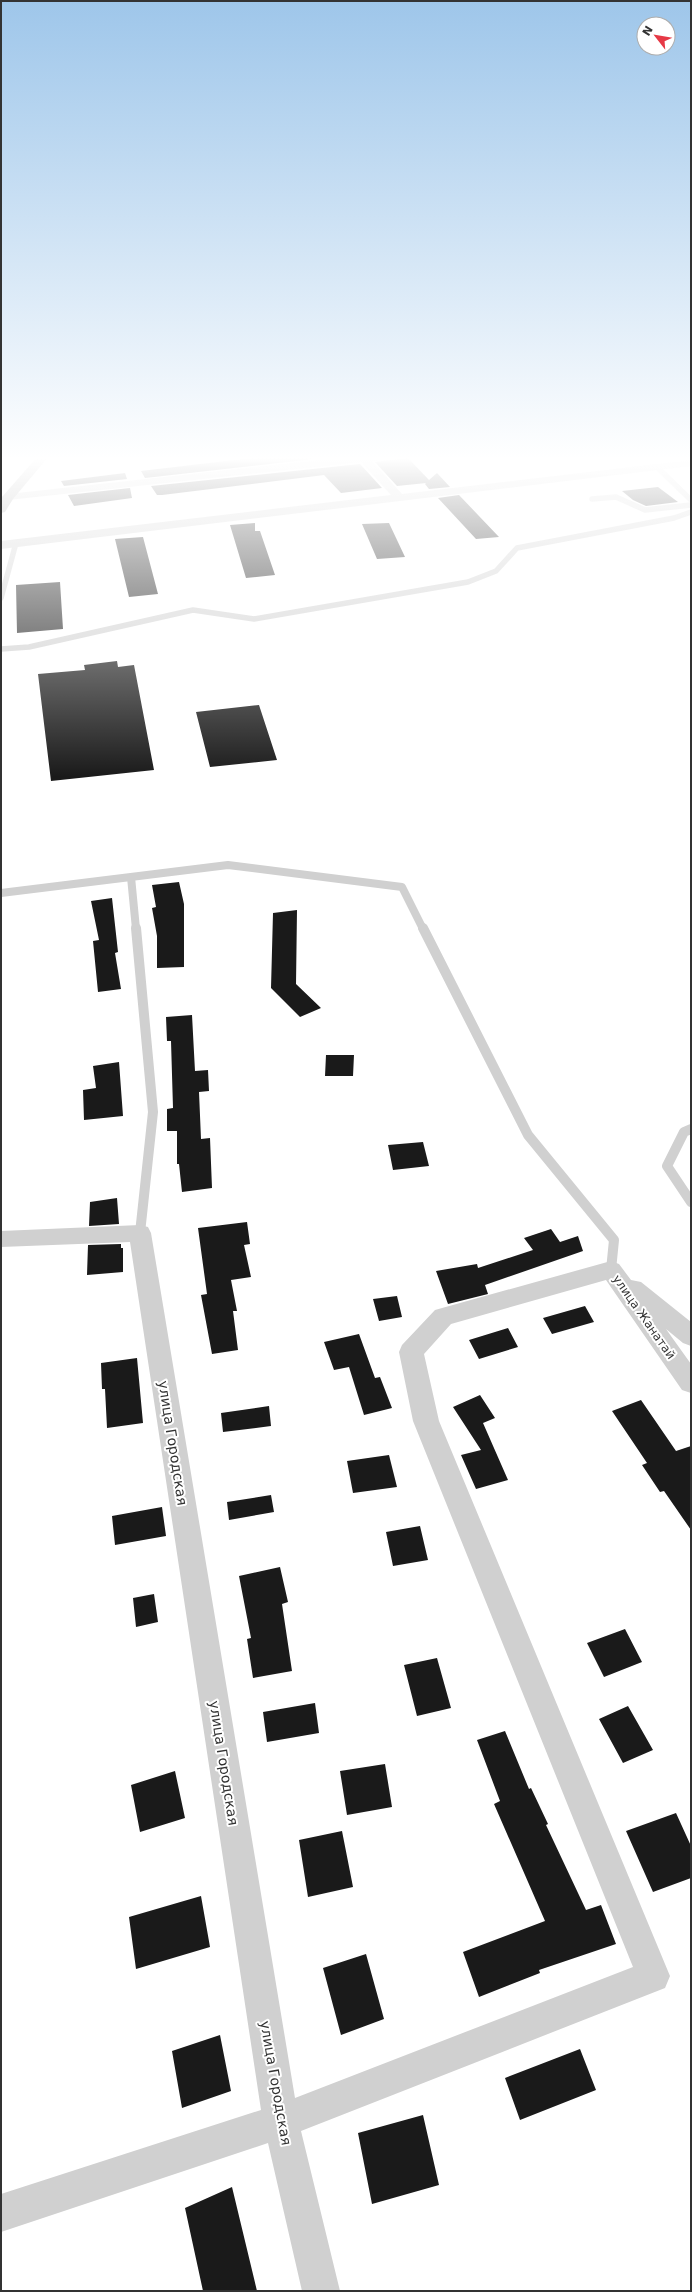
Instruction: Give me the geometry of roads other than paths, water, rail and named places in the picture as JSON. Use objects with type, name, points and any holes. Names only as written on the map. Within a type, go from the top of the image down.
[{"type":"street","points":[[1,1239],[140,1233]]},
{"type":"street","name":"улица Городская","points":[[140,1233],[281,2121],[321,2291]]},
{"type":"street","points":[[1,2213],[281,2121],[653,1976],[426,1421],[411,1352],[443,1317],[611,1270],[691,1336]]},
{"type":"street","name":"улица Жанатай","points":[[611,1270],[691,1383]]},
{"type":"lane","points":[[1,598],[11,563]]},
{"type":"lane","points":[[1,649],[29,647],[193,610],[254,619],[468,582],[483,578],[496,571],[503,563]]},
{"type":"lane","points":[[1,893],[228,865],[402,887],[528,1135],[614,1240],[611,1270]]},
{"type":"lane","points":[[131,877],[153,1112],[140,1233]]},
{"type":"lane","points":[[691,1129],[684,1132],[667,1166],[691,1202]]}]
